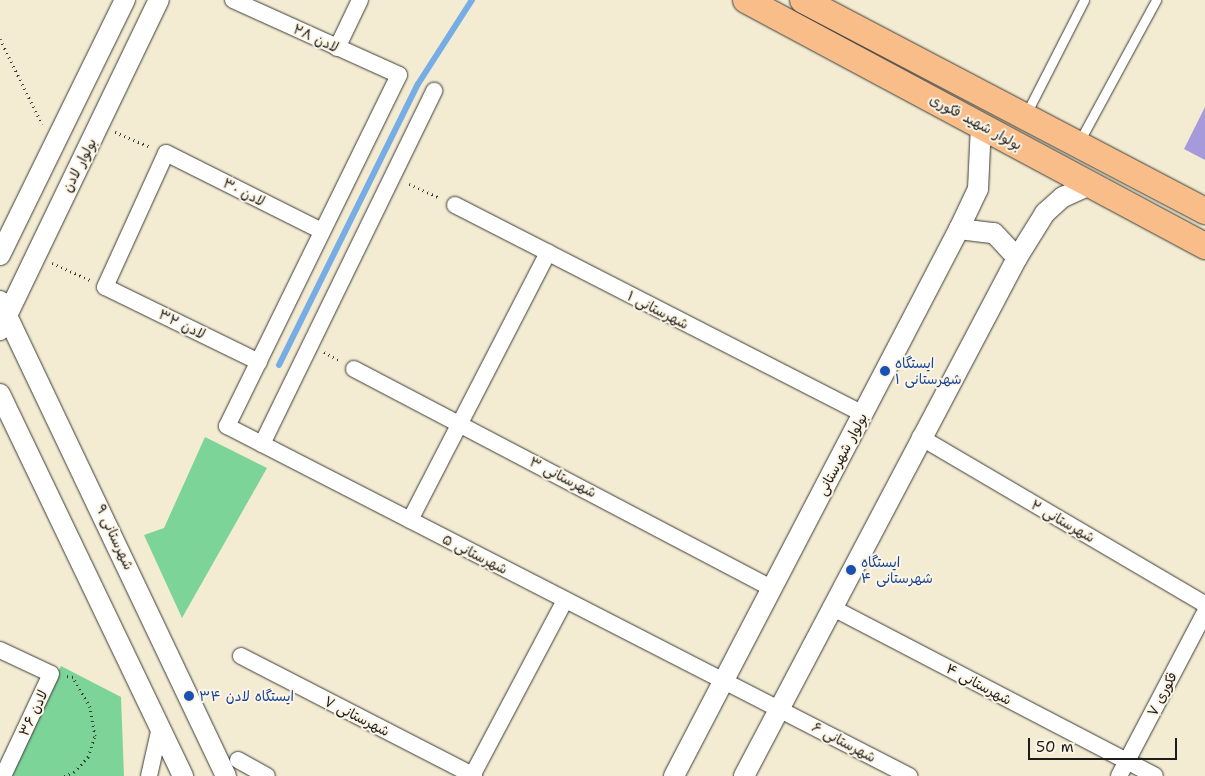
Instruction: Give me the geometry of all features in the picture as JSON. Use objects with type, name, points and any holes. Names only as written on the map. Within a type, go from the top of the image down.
[{"type":"main road","name":"بولوار شهید فکوری","points":[[746,0],[981,124],[1205,246]]},
{"type":"main road","name":"بولوار شهید فکوری","points":[[802,0],[1205,211]]},
{"type":"street","points":[[0,255],[125,0]]},
{"type":"street","name":"بولوار لادن","points":[[0,330],[4,306],[34,255],[159,0]]},
{"type":"street","name":"لادن ۲۸","points":[[233,0],[399,75],[322,231]]},
{"type":"street","points":[[337,48],[360,0]]},
{"type":"street","points":[[262,444],[434,91]]},
{"type":"street","name":"بولوار شهرستانی","points":[[674,776],[960,229],[978,189],[981,124]]},
{"type":"street","points":[[105,287],[166,153]]},
{"type":"street","name":"لادن ۳۰","points":[[166,153],[322,231]]},
{"type":"street","points":[[744,776],[920,437],[1017,258],[1045,213],[1063,197],[1092,184]]},
{"type":"street","name":"شهرستانی ۱","points":[[455,204],[863,414]]},
{"type":"street","points":[[960,229],[994,233],[1017,258]]},
{"type":"street","points":[[259,362],[322,231]]},
{"type":"street","points":[[410,520],[461,425],[548,253]]},
{"type":"street","name":"لادن ۳۲","points":[[105,287],[259,362]]},
{"type":"street","name":"شهرستانی ۹","points":[[4,306],[232,768]]},
{"type":"street","name":"شهرستانی ۵","points":[[259,362],[227,426],[723,681]]},
{"type":"street","name":"شهرستانی ۳","points":[[354,369],[771,588]]},
{"type":"street","points":[[0,394],[183,776]]},
{"type":"street","name":"شهرستانی ۲","points":[[920,437],[1205,604]]},
{"type":"street","points":[[473,776],[565,600]]},
{"type":"street","name":"شهرستانی ۴","points":[[831,608],[1155,776]]},
{"type":"street","name":"فکوری ۷","points":[[1118,776],[1205,612]]},
{"type":"street","name":"لادن ۳۶","points":[[0,650],[51,674],[3,776]]},
{"type":"street","name":"شهرستانی ۷","points":[[241,656],[473,776]]},
{"type":"street","name":"شهرستانی ۶","points":[[723,681],[909,776]]},
{"type":"street","points":[[149,776],[160,727]]},
{"type":"street","points":[[232,768],[267,776]]},
{"type":"lane","points":[[1024,117],[1084,0]]},
{"type":"lane","points":[[1078,145],[1156,0]]},
{"type":"path","points":[[0,39],[53,147]]},
{"type":"path","points":[[98,125],[166,153]]},
{"type":"path","points":[[392,177],[455,204]]},
{"type":"path","points":[[34,255],[105,287]]},
{"type":"path","points":[[310,345],[354,369]]},
{"type":"path","points":[[51,674],[73,677],[90,707],[95,736],[88,757],[64,776]]},
{"type":"green space","points":[[205,437],[267,468],[182,618],[144,535],[164,528]]},
{"type":"green space","points":[[61,666],[121,697],[124,776],[7,776]]},
{"type":"building","points":[[1205,107],[1205,160],[1184,149]]},
{"type":"waterway","points":[[279,365],[418,84],[472,0]]},
{"type":"place","name":"ایستگاه شهرستانی ۱","points":[[885,371]]},
{"type":"place","name":"ایستگاه شهرستانی ۴","points":[[851,570]]},
{"type":"place","name":"ایستگاه لادن ۳۴","points":[[189,696]]}]
